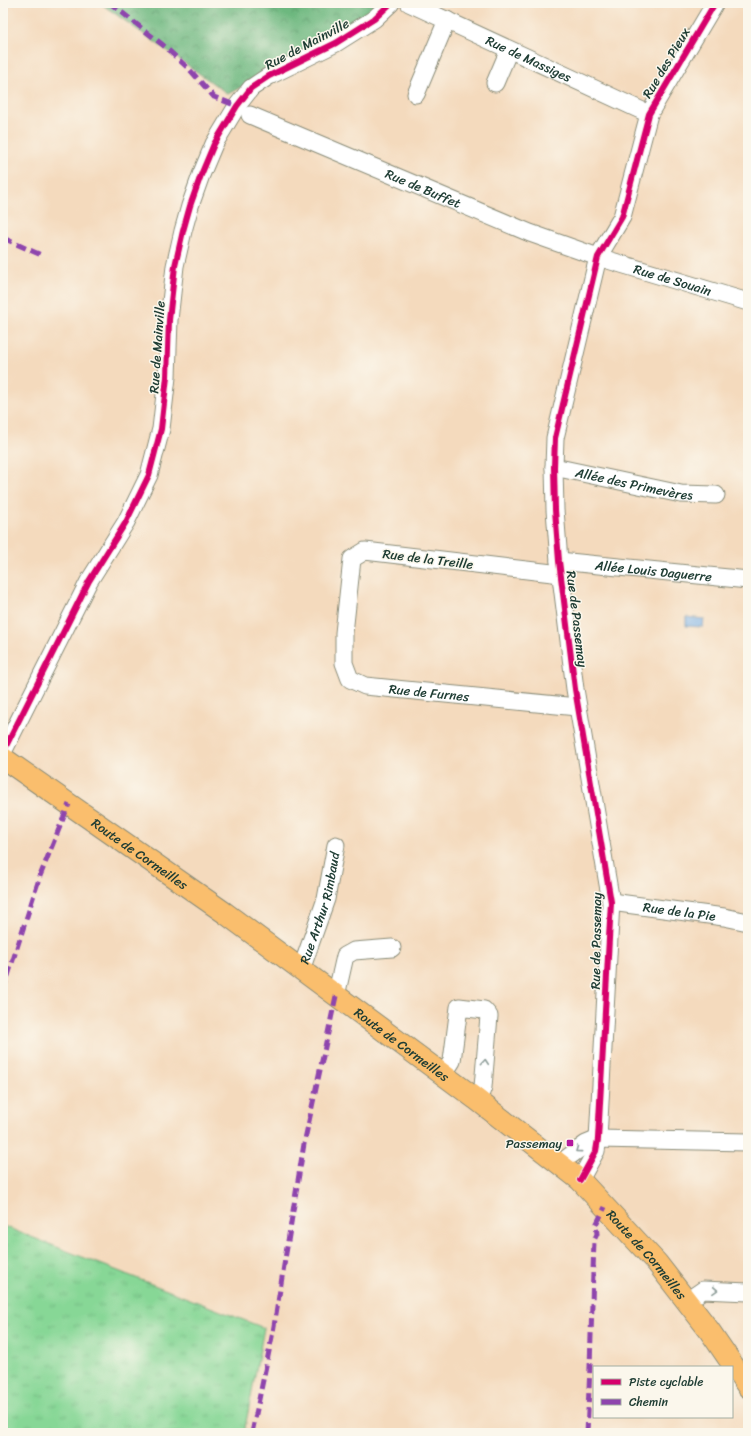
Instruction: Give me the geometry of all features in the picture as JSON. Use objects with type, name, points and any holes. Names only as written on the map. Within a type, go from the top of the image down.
[{"type":"main road","name":"Route de Cormeilles","points":[[3,758],[225,913],[476,1099],[580,1180],[657,1263],[709,1330],[748,1387]]},
{"type":"street","name":"Rue de Mainville","points":[[3,752],[89,581],[126,522],[149,475],[161,429],[167,377],[169,312],[175,266],[182,231],[200,175],[214,144],[237,106],[251,88],[269,76],[336,43],[374,19],[391,3]]},
{"type":"street","name":"Rue de Massiges","points":[[409,3],[649,114]]},
{"type":"street","name":"Rue des Pieux","points":[[649,114],[715,3]]},
{"type":"street","points":[[416,94],[447,20]]},
{"type":"street","points":[[495,83],[509,50]]},
{"type":"street","name":"Rue de Passemay","points":[[580,1180],[596,1151],[598,1139],[611,902],[577,707],[560,567],[555,510],[555,438],[598,257],[622,217],[649,114]]},
{"type":"street","name":"Rue de Buffet","points":[[250,115],[530,233],[598,257]]},
{"type":"street","name":"Rue de Souain","points":[[598,257],[748,302]]},
{"type":"street","name":"Allée des Primevères","points":[[554,467],[681,494],[716,495]]},
{"type":"street","name":"Rue de la Treille","points":[[347,613],[352,559],[365,551],[560,567]]},
{"type":"street","name":"Allée Louis Daguerre","points":[[560,567],[748,580]]},
{"type":"street","name":"Rue de Furnes","points":[[347,613],[344,633],[344,663],[350,679],[365,686],[577,707]]},
{"type":"street","name":"Rue Arthur Rimbaud","points":[[301,970],[326,899],[336,845]]},
{"type":"street","name":"Rue de la Pie","points":[[611,902],[724,917],[748,922]]},
{"type":"street","points":[[336,996],[344,956],[354,951],[392,948]]},
{"type":"street","points":[[443,1075],[452,1061],[459,1007],[484,1010],[489,1016],[483,1087],[480,1095],[476,1099]]},
{"type":"street","points":[[560,1164],[586,1144],[598,1139],[748,1142]]},
{"type":"street","points":[[687,1301],[703,1290],[748,1292]]},
{"type":"green space","points":[[100,3],[379,3],[342,33],[228,94]]},
{"type":"green space","points":[[3,1226],[264,1328],[244,1433],[3,1433]]},
{"type":"water","points":[[686,617],[704,619],[703,627],[686,626]]},
{"type":"marked path","points":[[110,3],[163,45],[190,70],[214,97],[237,106]]},
{"type":"marked path","points":[[3,238],[41,255]]},
{"type":"marked path","points":[[3,991],[40,876],[69,804]]},
{"type":"marked path","points":[[252,1433],[273,1332],[304,1144],[336,996]]},
{"type":"marked path","points":[[587,1433],[594,1240],[597,1234],[596,1225],[605,1207]]},
{"type":"cycle path","points":[[3,752],[89,581],[126,522],[149,475],[161,429],[167,377],[169,320],[175,266],[190,206],[214,144],[237,106],[251,88],[269,76],[336,43],[374,19],[391,3]]},
{"type":"cycle path","points":[[580,1180],[596,1151],[598,1139],[611,902],[575,689],[559,561],[555,510],[555,438],[598,257],[622,217],[649,114],[715,3]]},
{"type":"place","name":"Passemay","points":[[570,1143]]}]
